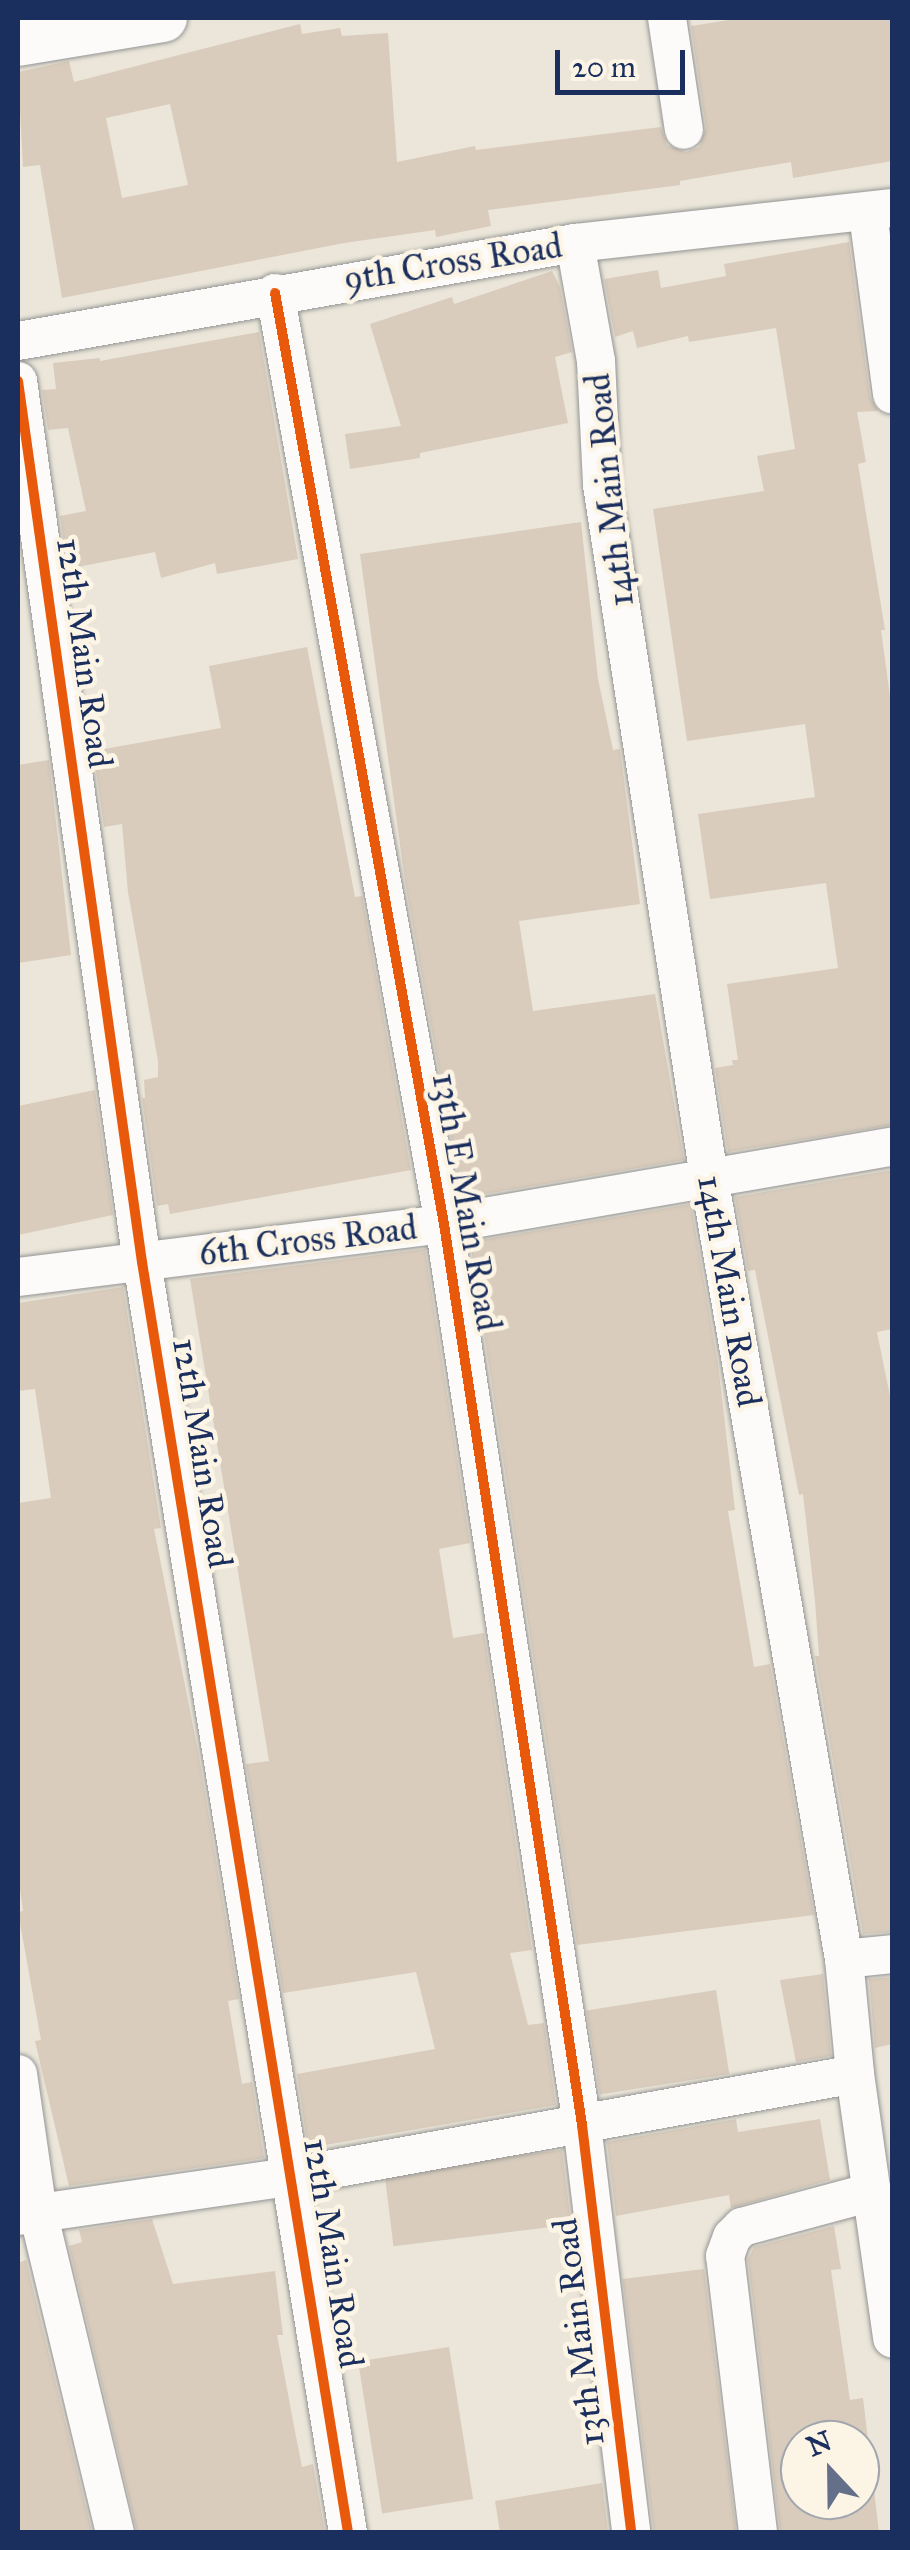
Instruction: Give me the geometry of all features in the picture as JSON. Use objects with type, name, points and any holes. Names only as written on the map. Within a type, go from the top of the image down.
[{"type":"street","points":[[18,42],[163,18]]},
{"type":"street","points":[[666,18],[684,130]]},
{"type":"street","points":[[880,211],[892,394]]},
{"type":"street","name":"9th Cross Road","points":[[18,342],[275,292],[575,243],[880,211]]},
{"type":"street","name":"14th Main Road","points":[[575,243],[596,360],[602,485],[709,1177],[844,1958],[855,2074],[880,2200],[892,2338]]},
{"type":"street","name":"13th E Main Road","points":[[275,292],[444,1224],[582,2124]]},
{"type":"street","name":"12th Main Road","points":[[18,381],[142,1262],[294,2176],[348,2532]]},
{"type":"street","name":"6th Cross Road","points":[[18,1277],[444,1224],[892,1147]]},
{"type":"street","points":[[844,1958],[892,1954]]},
{"type":"street","points":[[18,2074],[28,2214],[115,2532]]},
{"type":"street","points":[[28,2214],[294,2176],[855,2074]]},
{"type":"street","name":"13th Main Road","points":[[582,2124],[632,2532]]},
{"type":"street","points":[[758,2532],[724,2256],[732,2237],[742,2227],[880,2200]]},
{"type":"building","points":[[741,18],[892,18],[892,161],[793,178],[791,162],[680,181],[680,185],[488,210],[491,226],[436,237],[435,230],[344,243],[62,298],[40,165],[23,167],[18,72],[69,61],[74,82],[300,24],[302,34],[340,28],[342,36],[388,33],[397,162],[475,146],[476,150],[661,127],[667,145],[686,152],[699,147],[706,128],[691,26]],"holes":[[[170,104],[188,185],[122,198],[106,118]]]},
{"type":"building","points":[[849,242],[870,397],[878,411],[857,412],[866,462],[858,464],[885,630],[881,630],[892,711],[892,1125],[728,1152],[715,1068],[733,1065],[732,1060],[738,1060],[727,984],[838,968],[826,883],[710,899],[698,814],[815,797],[805,724],[687,741],[653,509],[764,491],[757,456],[795,449],[776,328],[689,342],[688,336],[637,348],[633,331],[615,337],[604,279],[658,270],[661,288],[726,276],[724,264]]},
{"type":"building","points":[[552,271],[560,287],[572,352],[555,357],[568,423],[420,453],[420,458],[350,469],[345,434],[401,426],[370,324],[452,297],[454,304]]},
{"type":"building","points":[[259,332],[298,559],[217,574],[215,563],[161,578],[155,552],[67,569],[60,516],[86,511],[68,428],[48,430],[42,390],[56,389],[53,363],[100,361]]},
{"type":"building","points":[[581,522],[598,679],[613,750],[620,749],[640,904],[519,921],[533,1011],[655,994],[684,1160],[462,1198],[406,888],[360,554]]},
{"type":"building","points":[[307,647],[355,897],[362,896],[411,1170],[170,1214],[168,1204],[157,1206],[142,1098],[144,1080],[158,1077],[158,1061],[128,892],[122,824],[104,827],[93,751],[221,728],[209,666]]},
{"type":"building","points":[[49,760],[71,955],[18,963],[18,765]]},
{"type":"building","points":[[95,1090],[113,1215],[18,1235],[18,1106]]},
{"type":"building","points":[[892,1170],[892,1329],[877,1332],[892,1406],[892,1932],[863,1934],[815,1656],[819,1656],[815,1601],[803,1494],[799,1495],[755,1270],[748,1271],[735,1197]]},
{"type":"building","points":[[691,1204],[718,1364],[735,1510],[728,1511],[754,1667],[770,1664],[814,1915],[577,1945],[470,1242]]},
{"type":"building","points":[[425,1249],[470,1543],[439,1549],[453,1638],[484,1633],[532,1950],[510,1953],[528,2025],[544,2023],[556,2105],[308,2148],[297,2074],[435,2049],[416,1972],[283,1993],[246,1764],[269,1761],[190,1279]]},
{"type":"building","points":[[123,1287],[161,1528],[154,1529],[199,1756],[239,1999],[228,2001],[242,2084],[252,2082],[264,2158],[69,2186],[35,2041],[41,2040],[18,1912],[23,1911],[18,1876],[18,1503],[51,1498],[35,1389],[18,1391],[18,1303]]},
{"type":"building","points":[[823,1974],[831,2056],[796,2062],[780,1980]]},
{"type":"building","points":[[892,1977],[892,2044],[875,2048],[869,1979]]},
{"type":"building","points":[[716,1990],[729,2074],[600,2094],[587,2010]]},
{"type":"building","points":[[736,2119],[738,2132],[820,2119],[830,2180],[731,2208],[729,2195],[616,2216],[607,2142]]},
{"type":"building","points":[[562,2150],[571,2224],[393,2246],[384,2172]]},
{"type":"building","points":[[152,2219],[173,2284],[275,2271],[283,2335],[277,2335],[293,2421],[302,2467],[313,2464],[325,2532],[137,2532],[69,2246],[82,2242],[79,2230]]},
{"type":"building","points":[[834,2226],[841,2269],[831,2270],[850,2400],[863,2398],[866,2420],[780,2420],[780,2520],[878,2520],[879,2532],[780,2532],[748,2259],[754,2247]]},
{"type":"building","points":[[26,2260],[92,2532],[18,2532],[18,2263]]},
{"type":"building","points":[[704,2269],[736,2532],[654,2532],[623,2279]]},
{"type":"building","points":[[449,2347],[473,2499],[382,2513],[358,2361]]},
{"type":"building","points":[[602,2483],[608,2532],[500,2532],[495,2501]]},
{"type":"cycle path","points":[[275,293],[444,1224],[582,2125],[631,2532]]},
{"type":"cycle path","points":[[18,381],[142,1262],[348,2532]]}]
